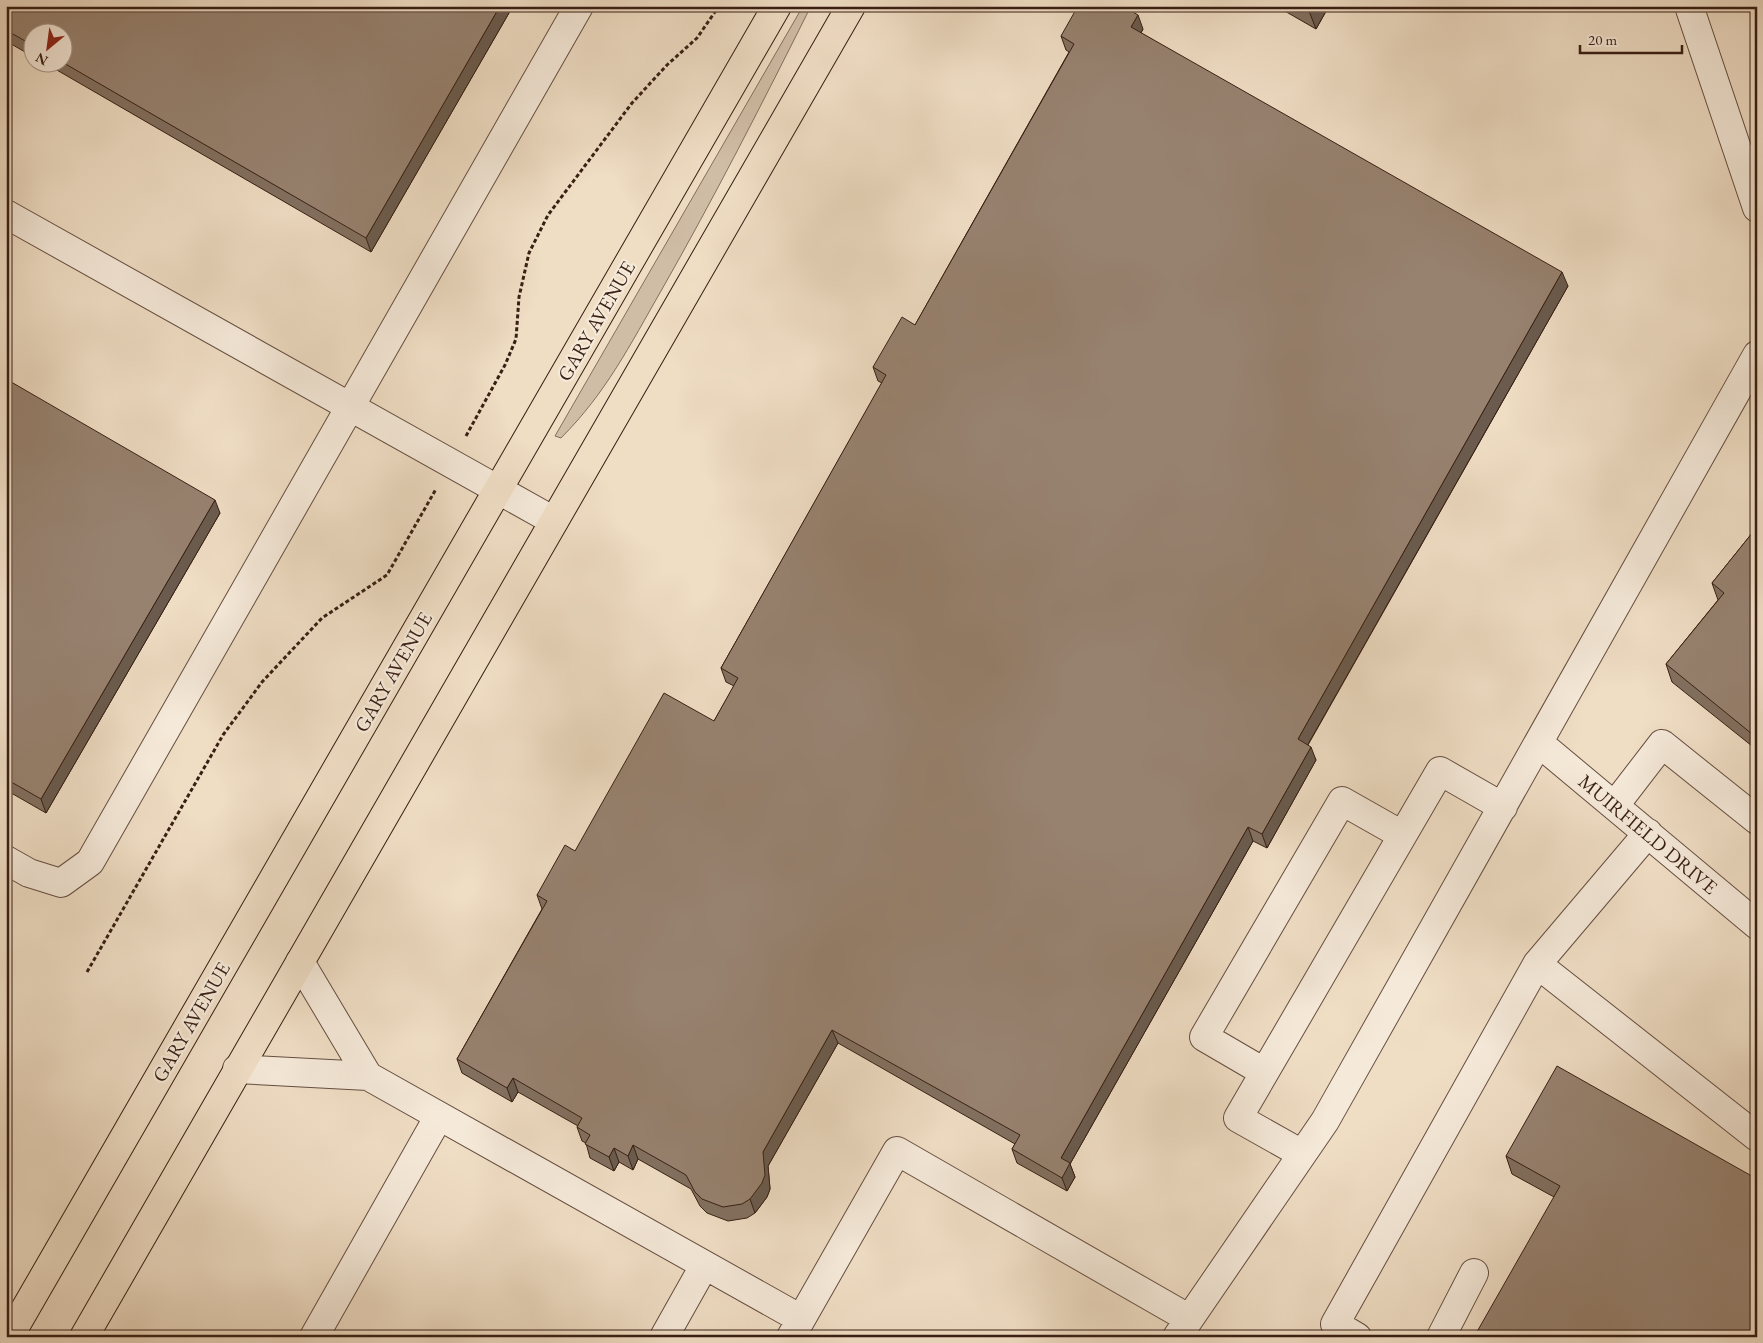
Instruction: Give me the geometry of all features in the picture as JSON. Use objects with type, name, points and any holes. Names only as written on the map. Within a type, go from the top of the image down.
[{"type":"main road","points":[[84,1337],[851,6]]},
{"type":"main road","name":"GARY AVENUE","points":[[9,1337],[498,490],[773,8]]},
{"type":"street","points":[[6,860],[29,873],[61,883],[90,862],[579,6]]},
{"type":"street","points":[[1689,6],[1757,208]]},
{"type":"street","points":[[6,214],[554,521]]},
{"type":"street","points":[[237,1069],[368,1076],[704,1266],[796,1328],[897,1151],[1183,1327],[1325,1121],[1757,355]]},
{"type":"street","name":"MUIRFIELD DRIVE","points":[[1539,743],[1757,925]]},
{"type":"street","points":[[1615,805],[1662,744],[1757,820]]},
{"type":"street","points":[[1302,1154],[1238,1118],[1264,1072],[1440,771],[1503,807]]},
{"type":"street","points":[[1264,1072],[1204,1037],[1248,961],[1342,801],[1402,836]]},
{"type":"street","points":[[1357,1337],[1335,1324],[1537,964],[1648,833]]},
{"type":"street","points":[[300,962],[368,1076]]},
{"type":"street","points":[[1537,964],[1757,1137]]},
{"type":"street","points":[[314,1337],[439,1116]]},
{"type":"street","points":[[664,1337],[704,1266]]},
{"type":"street","points":[[1441,1337],[1474,1273]]},
{"type":"path","points":[[484,404],[505,366],[516,339],[519,297],[529,253],[548,215],[632,103],[667,65],[697,38],[718,6]]},
{"type":"path","points":[[87,972],[223,735],[262,682],[322,618],[387,575],[418,521]]},
{"type":"shaded area","points":[[803,6],[811,6],[719,185],[639,330],[591,404],[561,438],[555,436]]},
{"type":"building","points":[[6,6],[500,6],[366,238],[72,68],[72,22],[22,22],[22,39],[6,30]]},
{"type":"building","points":[[1078,6],[1123,6],[1138,15],[1131,27],[1562,272],[1298,739],[1311,747],[1262,834],[1248,827],[1061,1158],[1070,1163],[1062,1178],[1012,1149],[1020,1135],[832,1030],[763,1152],[765,1175],[762,1183],[750,1199],[742,1204],[723,1207],[702,1199],[695,1192],[686,1175],[633,1145],[628,1156],[614,1148],[609,1157],[585,1144],[590,1135],[577,1127],[582,1118],[513,1078],[507,1088],[457,1059],[547,901],[537,895],[565,845],[575,851],[664,693],[714,721],[738,678],[721,668],[886,375],[873,367],[902,317],[915,325],[1074,44],[1061,36]]},
{"type":"building","points":[[1300,6],[1312,6],[1309,11]]},
{"type":"building","points":[[6,379],[215,500],[41,799],[6,779]]},
{"type":"building","points":[[1757,527],[1757,738],[1666,664],[1724,593],[1712,583]]},
{"type":"building","points":[[1557,1066],[1757,1179],[1757,1337],[1474,1337],[1560,1186],[1506,1156]]}]
